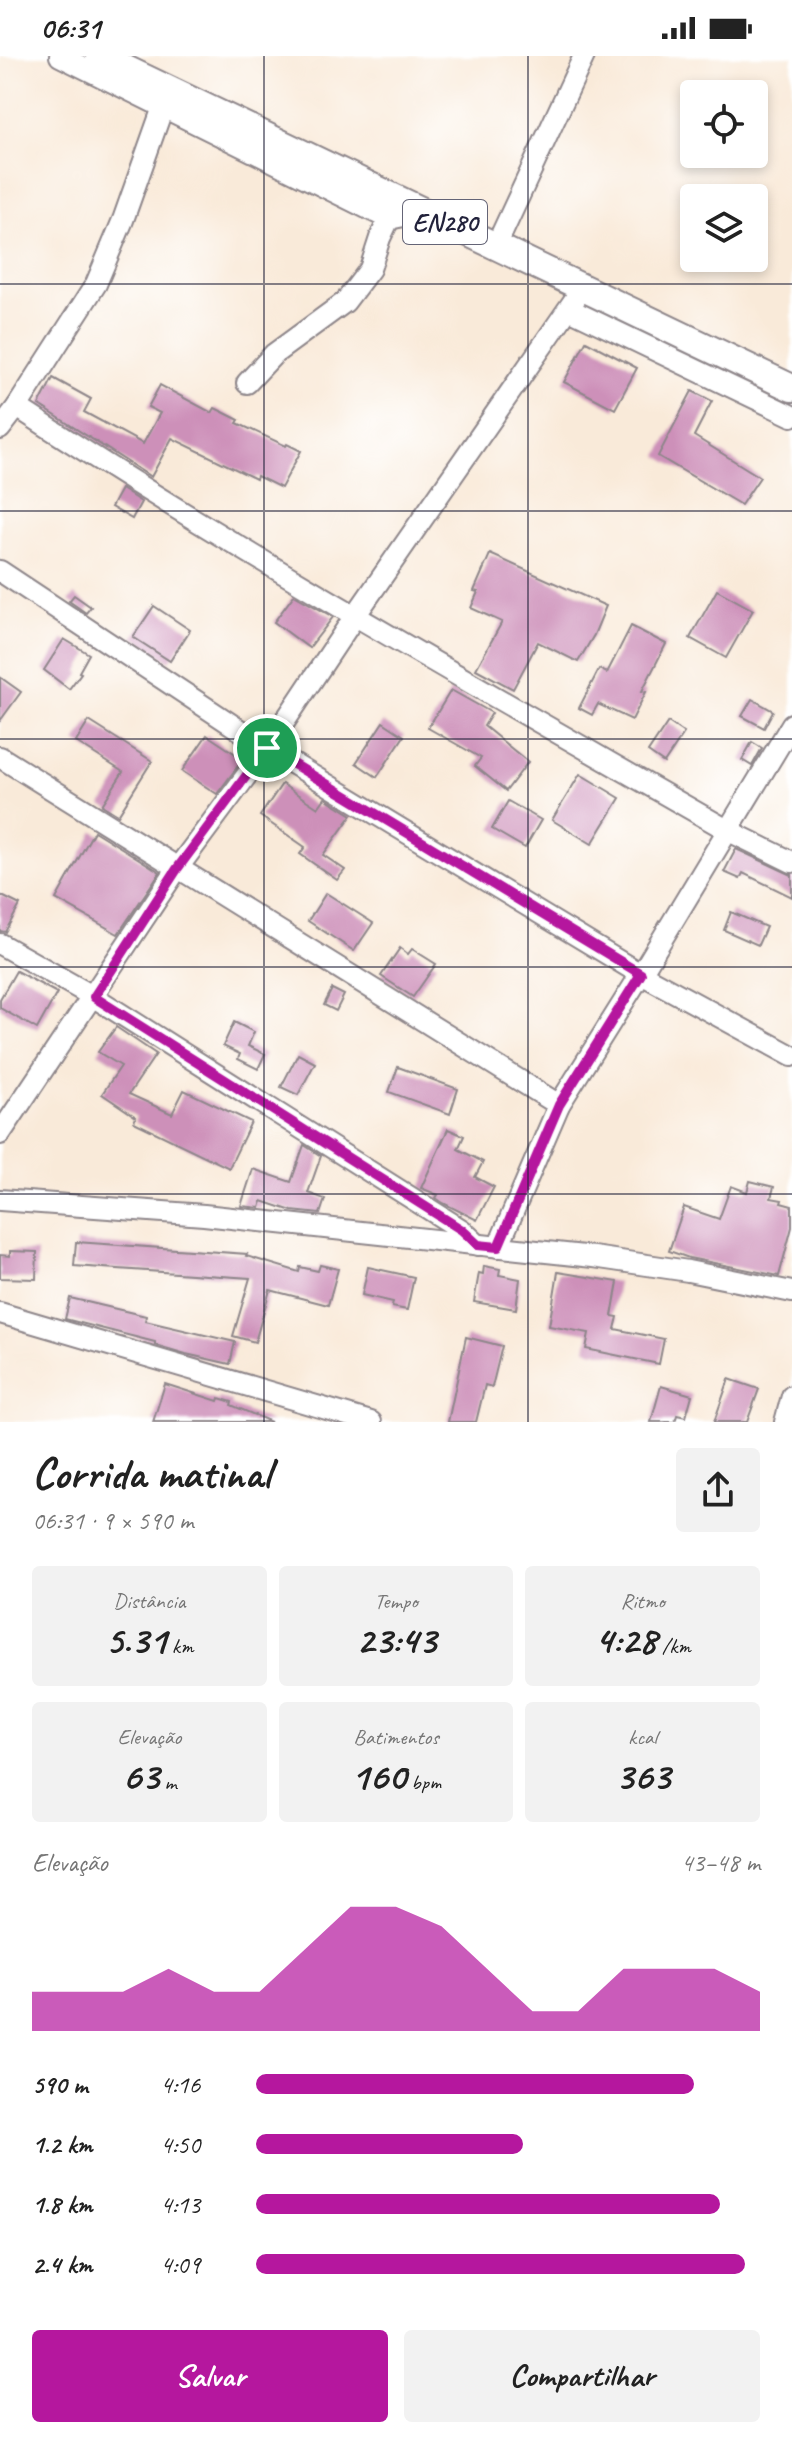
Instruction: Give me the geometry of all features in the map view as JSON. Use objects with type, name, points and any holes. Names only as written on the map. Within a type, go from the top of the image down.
[{"type":"main road","name":"EN280","points":[[99,56],[792,388]]},
{"type":"street","points":[[60,56],[389,219],[423,212]]},
{"type":"street","points":[[496,246],[584,56]]},
{"type":"street","points":[[0,429],[96,284],[123,220],[163,107]]},
{"type":"street","points":[[247,383],[274,354],[345,302],[370,269],[389,219]]},
{"type":"street","points":[[0,1134],[8,1110],[94,997],[177,869],[267,748],[584,286]]},
{"type":"street","points":[[569,309],[792,416]]},
{"type":"street","points":[[17,407],[355,616],[729,831],[792,862]]},
{"type":"street","points":[[0,571],[267,748],[641,974],[792,1056]]},
{"type":"street","points":[[488,1246],[559,1105],[792,724]]},
{"type":"street","points":[[0,757],[559,1105]]},
{"type":"street","points":[[0,944],[94,997],[488,1246]]},
{"type":"street","points":[[0,1200],[204,1215],[488,1246],[688,1271],[792,1292]]},
{"type":"street","points":[[0,1313],[371,1422]]},
{"type":"street","points":[[785,1422],[792,1396]]},
{"type":"building","points":[[586,341],[637,368],[615,409],[564,382]]},
{"type":"building","points":[[53,378],[91,399],[84,412],[143,444],[160,413],[148,407],[160,385],[212,413],[215,408],[239,420],[237,423],[301,451],[281,488],[172,438],[151,477],[39,405]]},
{"type":"building","points":[[692,391],[712,401],[694,436],[760,477],[741,505],[658,456]]},
{"type":"building","points":[[121,489],[141,502],[132,519],[111,507]]},
{"type":"building","points":[[490,554],[606,606],[578,662],[538,642],[513,689],[476,669],[502,622],[471,608],[478,592],[474,591]]},
{"type":"building","points":[[717,590],[753,610],[726,658],[690,638]]},
{"type":"building","points":[[74,595],[91,607],[86,613],[69,601]]},
{"type":"building","points":[[294,595],[333,617],[309,648],[274,622]]},
{"type":"building","points":[[154,606],[190,630],[170,661],[133,637]]},
{"type":"building","points":[[631,626],[666,644],[642,691],[646,692],[632,720],[598,704],[592,715],[579,708],[599,669],[607,673]]},
{"type":"building","points":[[64,639],[89,654],[81,673],[69,689],[44,670]]},
{"type":"building","points":[[0,677],[21,692],[0,721]]},
{"type":"building","points":[[451,690],[492,713],[484,726],[528,762],[506,791],[475,766],[481,758],[428,728]]},
{"type":"building","points":[[752,699],[773,711],[764,728],[742,716]]},
{"type":"building","points":[[89,721],[152,761],[118,815],[102,805],[123,772],[76,742]]},
{"type":"building","points":[[383,722],[404,736],[377,777],[356,763]]},
{"type":"building","points":[[668,722],[684,733],[664,763],[648,752]]},
{"type":"building","points":[[207,735],[243,759],[217,794],[182,771]]},
{"type":"building","points":[[752,742],[762,748],[752,766],[742,760]]},
{"type":"building","points":[[580,774],[620,798],[592,844],[552,820]]},
{"type":"building","points":[[282,784],[318,808],[325,798],[352,815],[323,855],[345,870],[337,880],[300,854],[305,847],[260,816]]},
{"type":"building","points":[[508,801],[541,820],[525,848],[492,829]]},
{"type":"building","points":[[94,831],[160,872],[118,934],[56,899]]},
{"type":"building","points":[[736,849],[792,875],[792,897],[743,873],[740,879],[724,872]]},
{"type":"building","points":[[326,893],[373,923],[354,951],[308,921]]},
{"type":"building","points":[[0,895],[20,905],[5,932],[0,931]]},
{"type":"building","points":[[731,912],[766,927],[758,945],[724,930]]},
{"type":"building","points":[[400,948],[408,954],[412,949],[436,964],[413,997],[381,976]]},
{"type":"building","points":[[16,971],[57,993],[37,1029],[0,1008],[0,999]]},
{"type":"building","points":[[332,989],[344,995],[336,1011],[324,1005]]},
{"type":"building","points":[[234,1022],[254,1032],[248,1046],[265,1054],[258,1069],[238,1059],[240,1054],[223,1046]]},
{"type":"building","points":[[116,1027],[156,1054],[129,1094],[172,1114],[184,1090],[251,1122],[229,1168],[134,1122],[136,1117],[102,1094],[121,1066],[98,1052]]},
{"type":"building","points":[[298,1054],[315,1063],[298,1095],[281,1087]]},
{"type":"building","points":[[398,1067],[458,1089],[450,1114],[389,1092]]},
{"type":"building","points":[[448,1129],[464,1136],[458,1149],[483,1162],[475,1177],[494,1187],[477,1220],[421,1188]]},
{"type":"building","points":[[304,1145],[321,1156],[308,1193],[325,1199],[320,1214],[292,1211],[262,1201],[260,1208],[241,1206],[253,1169],[291,1182]]},
{"type":"building","points":[[750,1181],[774,1187],[771,1198],[792,1206],[792,1227],[779,1276],[669,1251],[684,1207],[719,1219],[731,1186],[747,1192]]},
{"type":"building","points":[[76,1242],[247,1254],[299,1272],[300,1267],[318,1271],[320,1265],[338,1269],[328,1305],[270,1290],[255,1342],[233,1336],[250,1278],[74,1266]]},
{"type":"building","points":[[10,1251],[37,1252],[36,1279],[0,1278],[0,1255],[10,1256]]},
{"type":"building","points":[[484,1266],[500,1269],[499,1275],[520,1279],[516,1309],[474,1302],[479,1273],[483,1274]]},
{"type":"building","points":[[368,1267],[414,1277],[407,1310],[392,1307],[393,1302],[362,1295]]},
{"type":"building","points":[[558,1272],[618,1282],[612,1316],[618,1317],[615,1329],[664,1339],[659,1364],[586,1349],[589,1333],[549,1326]]},
{"type":"building","points":[[70,1298],[146,1316],[145,1321],[235,1342],[230,1364],[65,1319]]},
{"type":"building","points":[[466,1337],[502,1346],[492,1387],[485,1385],[476,1422],[448,1422]]},
{"type":"building","points":[[729,1379],[759,1389],[747,1422],[714,1422]]},
{"type":"building","points":[[165,1384],[218,1401],[219,1398],[232,1402],[231,1405],[271,1422],[153,1422]]},
{"type":"building","points":[[661,1386],[692,1395],[686,1417],[677,1415],[675,1422],[651,1422]]},
{"type":"route","points":[[267,748],[641,974],[559,1105],[498,1247],[478,1245],[462,1230],[94,997],[177,869],[267,748]]}]
